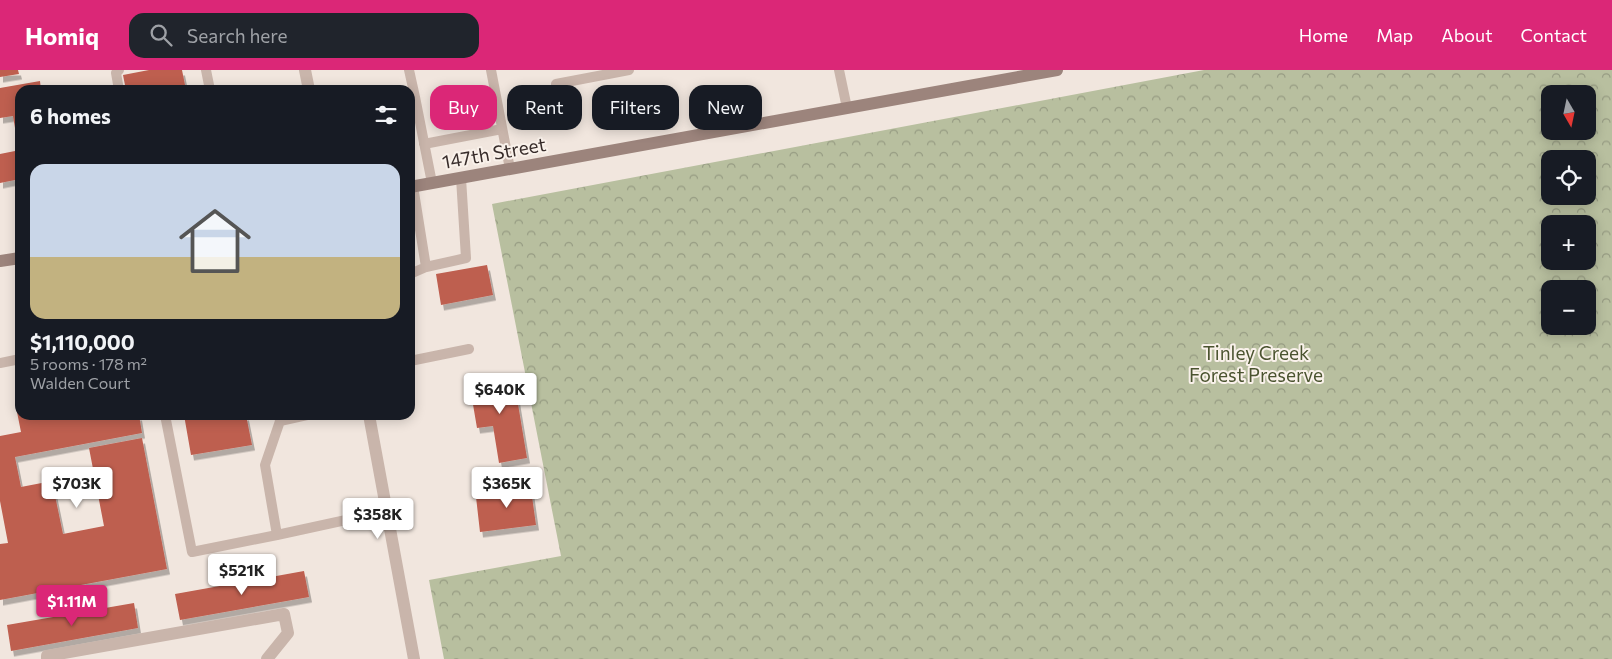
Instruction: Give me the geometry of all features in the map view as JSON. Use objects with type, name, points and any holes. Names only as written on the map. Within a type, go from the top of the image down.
[{"type":"main road","name":"147th Street","points":[[415,186],[846,108],[1003,75],[1056,70]]},
{"type":"main road","points":[[0,261],[15,259]]},
{"type":"street","points":[[305,70],[308,85]]},
{"type":"street","points":[[370,420],[414,659]]},
{"type":"street","points":[[47,659],[47,656],[284,614],[288,633],[267,659]]},
{"type":"lane","points":[[118,85],[116,73],[119,70]]},
{"type":"lane","points":[[206,70],[209,85]]},
{"type":"lane","points":[[409,70],[411,85]]},
{"type":"lane","points":[[490,70],[510,169]]},
{"type":"lane","points":[[556,84],[629,70]]},
{"type":"lane","points":[[839,70],[846,108]]},
{"type":"lane","points":[[415,110],[432,183]]},
{"type":"lane","points":[[424,144],[502,130]]},
{"type":"lane","points":[[415,272],[426,267],[466,258],[461,178]]},
{"type":"lane","points":[[415,204],[426,267]]},
{"type":"lane","points":[[415,360],[469,349]]},
{"type":"lane","points":[[0,363],[15,360]]},
{"type":"lane","points":[[166,420],[192,552],[387,511]]},
{"type":"lane","points":[[277,535],[265,465],[279,420]]},
{"type":"green space","name":"Tinley Creek Forest Preserve","points":[[1204,70],[1612,70],[1612,659],[444,659],[429,580],[561,556],[492,204]]},
{"type":"building","points":[[0,70],[18,70],[19,74],[0,77]]},
{"type":"building","points":[[149,70],[182,70],[185,85],[125,85],[123,75]]},
{"type":"building","points":[[40,81],[40,85],[17,85]]},
{"type":"building","points":[[15,85],[15,128],[13,116],[0,118],[0,88]]},
{"type":"building","points":[[15,151],[15,180],[0,183],[0,154]]},
{"type":"building","points":[[487,265],[493,295],[441,305],[436,274]]},
{"type":"building","points":[[513,374],[527,458],[499,463],[493,426],[477,428],[469,381]]},
{"type":"building","points":[[19,420],[140,420],[142,433],[15,457],[21,487],[52,481],[63,534],[104,526],[89,448],[142,438],[167,569],[0,600],[0,544],[8,543],[0,501],[0,436],[21,432]]},
{"type":"building","points":[[185,420],[247,420],[252,445],[191,455]]},
{"type":"building","points":[[530,482],[536,525],[480,532],[476,497],[511,492],[510,485]]},
{"type":"building","points":[[304,571],[309,597],[180,620],[175,594]]},
{"type":"building","points":[[134,603],[138,628],[11,651],[7,625]]}]
